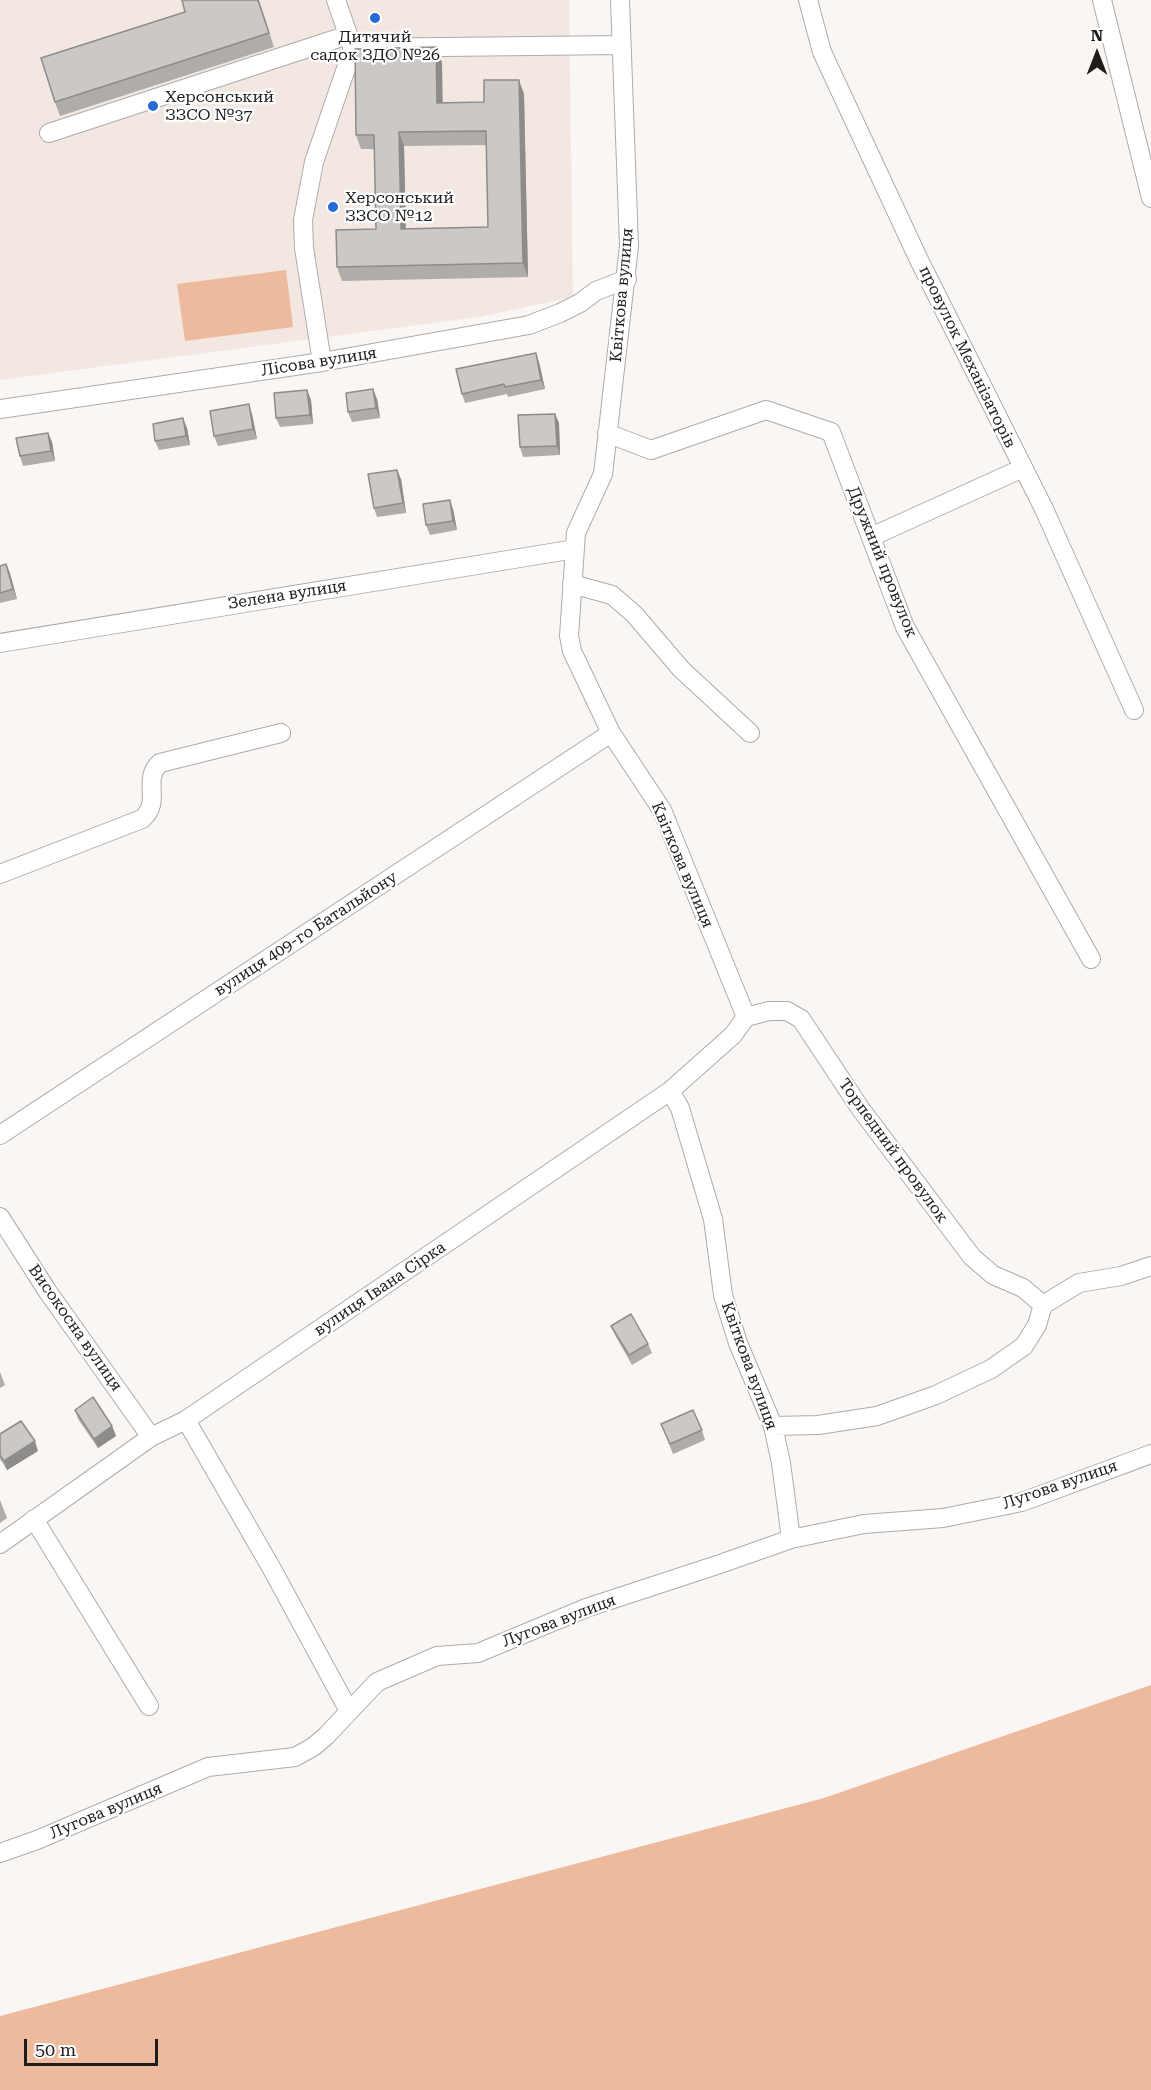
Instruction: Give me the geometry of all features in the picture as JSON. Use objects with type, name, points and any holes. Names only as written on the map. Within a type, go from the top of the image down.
[{"type":"street","points":[[322,362],[304,248],[303,220],[314,162],[350,41],[336,0]]},
{"type":"street","name":"Квіткова вулиця","points":[[620,0],[629,246],[627,279],[603,474],[576,532],[569,636],[572,651],[611,733],[662,810],[746,1017]]},
{"type":"street","name":"провулок Механізаторів","points":[[808,0],[822,52],[919,260],[1044,509],[1134,711]]},
{"type":"street","points":[[1102,0],[1151,198]]},
{"type":"street","points":[[49,133],[350,41],[621,45]]},
{"type":"street","name":"Лісова вулиця","points":[[0,409],[322,362],[529,325],[560,314],[596,291],[627,279]]},
{"type":"street","name":"Дружний провулок","points":[[607,433],[651,450],[766,410],[831,432],[905,627],[1091,959]]},
{"type":"street","points":[[871,537],[1023,468]]},
{"type":"street","name":"Зелена вулиця","points":[[0,643],[574,549]]},
{"type":"street","points":[[572,584],[612,595],[627,607],[681,669],[750,733]]},
{"type":"street","points":[[0,874],[142,819],[149,813],[152,806],[151,775],[160,763],[281,733]]},
{"type":"street","name":"вулиця 409-го Батальйону","points":[[0,1135],[611,733]]},
{"type":"street","name":"Торпедний провулок","points":[[746,1017],[769,1011],[787,1011],[801,1019],[860,1108],[972,1257],[993,1275],[1023,1288],[1043,1305]]},
{"type":"street","name":"вулиця Івана Сірка","points":[[0,1544],[152,1437],[186,1420],[670,1091],[733,1035],[746,1017]]},
{"type":"street","name":"Квіткова вулиця","points":[[670,1091],[680,1108],[713,1219],[723,1295],[738,1343],[773,1426],[791,1539]]},
{"type":"street","name":"Високосна вулиця","points":[[0,1217],[48,1292],[152,1437]]},
{"type":"street","points":[[773,1426],[818,1425],[877,1416],[936,1395],[991,1369],[1024,1346],[1037,1325],[1043,1305],[1079,1283],[1121,1276],[1151,1266]]},
{"type":"street","points":[[186,1420],[273,1569],[350,1711]]},
{"type":"street","name":"Лугова вулиця","points":[[0,1853],[37,1840],[208,1767],[295,1757],[313,1747],[377,1682],[437,1656],[478,1653],[586,1608],[791,1539],[864,1524],[943,1518],[1022,1502],[1151,1454]]},
{"type":"street","points":[[34,1519],[149,1706]]},
{"type":"shaded area","name":"Херсонський ЗЗСО №12","points":[[0,0],[326,0],[343,45],[339,0],[569,0],[573,297],[479,317],[0,380]]},
{"type":"shaded area","points":[[286,270],[293,327],[185,341],[177,284]]},
{"type":"shaded area","points":[[1151,1685],[1151,2090],[0,2090],[0,2016],[824,1798]]},
{"type":"building","points":[[182,0],[258,0],[269,33],[55,102],[41,58],[185,12]]},
{"type":"building","points":[[436,47],[437,103],[484,102],[484,80],[519,80],[523,263],[337,267],[336,230],[376,229],[374,135],[356,135],[355,49]],"holes":[[[486,131],[488,227],[401,229],[399,132]]]},
{"type":"building","points":[[536,353],[541,380],[505,387],[504,384],[462,394],[456,369]]},
{"type":"building","points":[[373,389],[376,408],[348,412],[346,393]]},
{"type":"building","points":[[307,390],[310,415],[276,418],[274,393]]},
{"type":"building","points":[[249,404],[253,429],[214,436],[210,411]]},
{"type":"building","points":[[555,414],[557,446],[520,447],[518,415]]},
{"type":"building","points":[[183,418],[186,436],[155,441],[153,424]]},
{"type":"building","points":[[48,433],[51,451],[20,456],[16,438]]},
{"type":"building","points":[[397,470],[403,503],[374,508],[368,474]]},
{"type":"building","points":[[450,500],[453,521],[426,525],[423,504]]},
{"type":"building","points":[[6,564],[13,589],[0,593],[0,566]]},
{"type":"building","points":[[631,1314],[648,1344],[629,1355],[611,1326]]},
{"type":"building","points":[[93,1397],[112,1426],[94,1439],[75,1410]]},
{"type":"building","points":[[693,1410],[702,1430],[670,1444],[661,1424]]},
{"type":"building","points":[[21,1421],[35,1441],[4,1461],[0,1455],[0,1434]]},
{"type":"place","name":"Дитячий садок ЗДО №26","points":[[375,18]]},
{"type":"place","name":"Херсонський ЗЗСО №37","points":[[153,106]]},
{"type":"place","name":"Херсонський ЗЗСО №12","points":[[333,207]]}]
